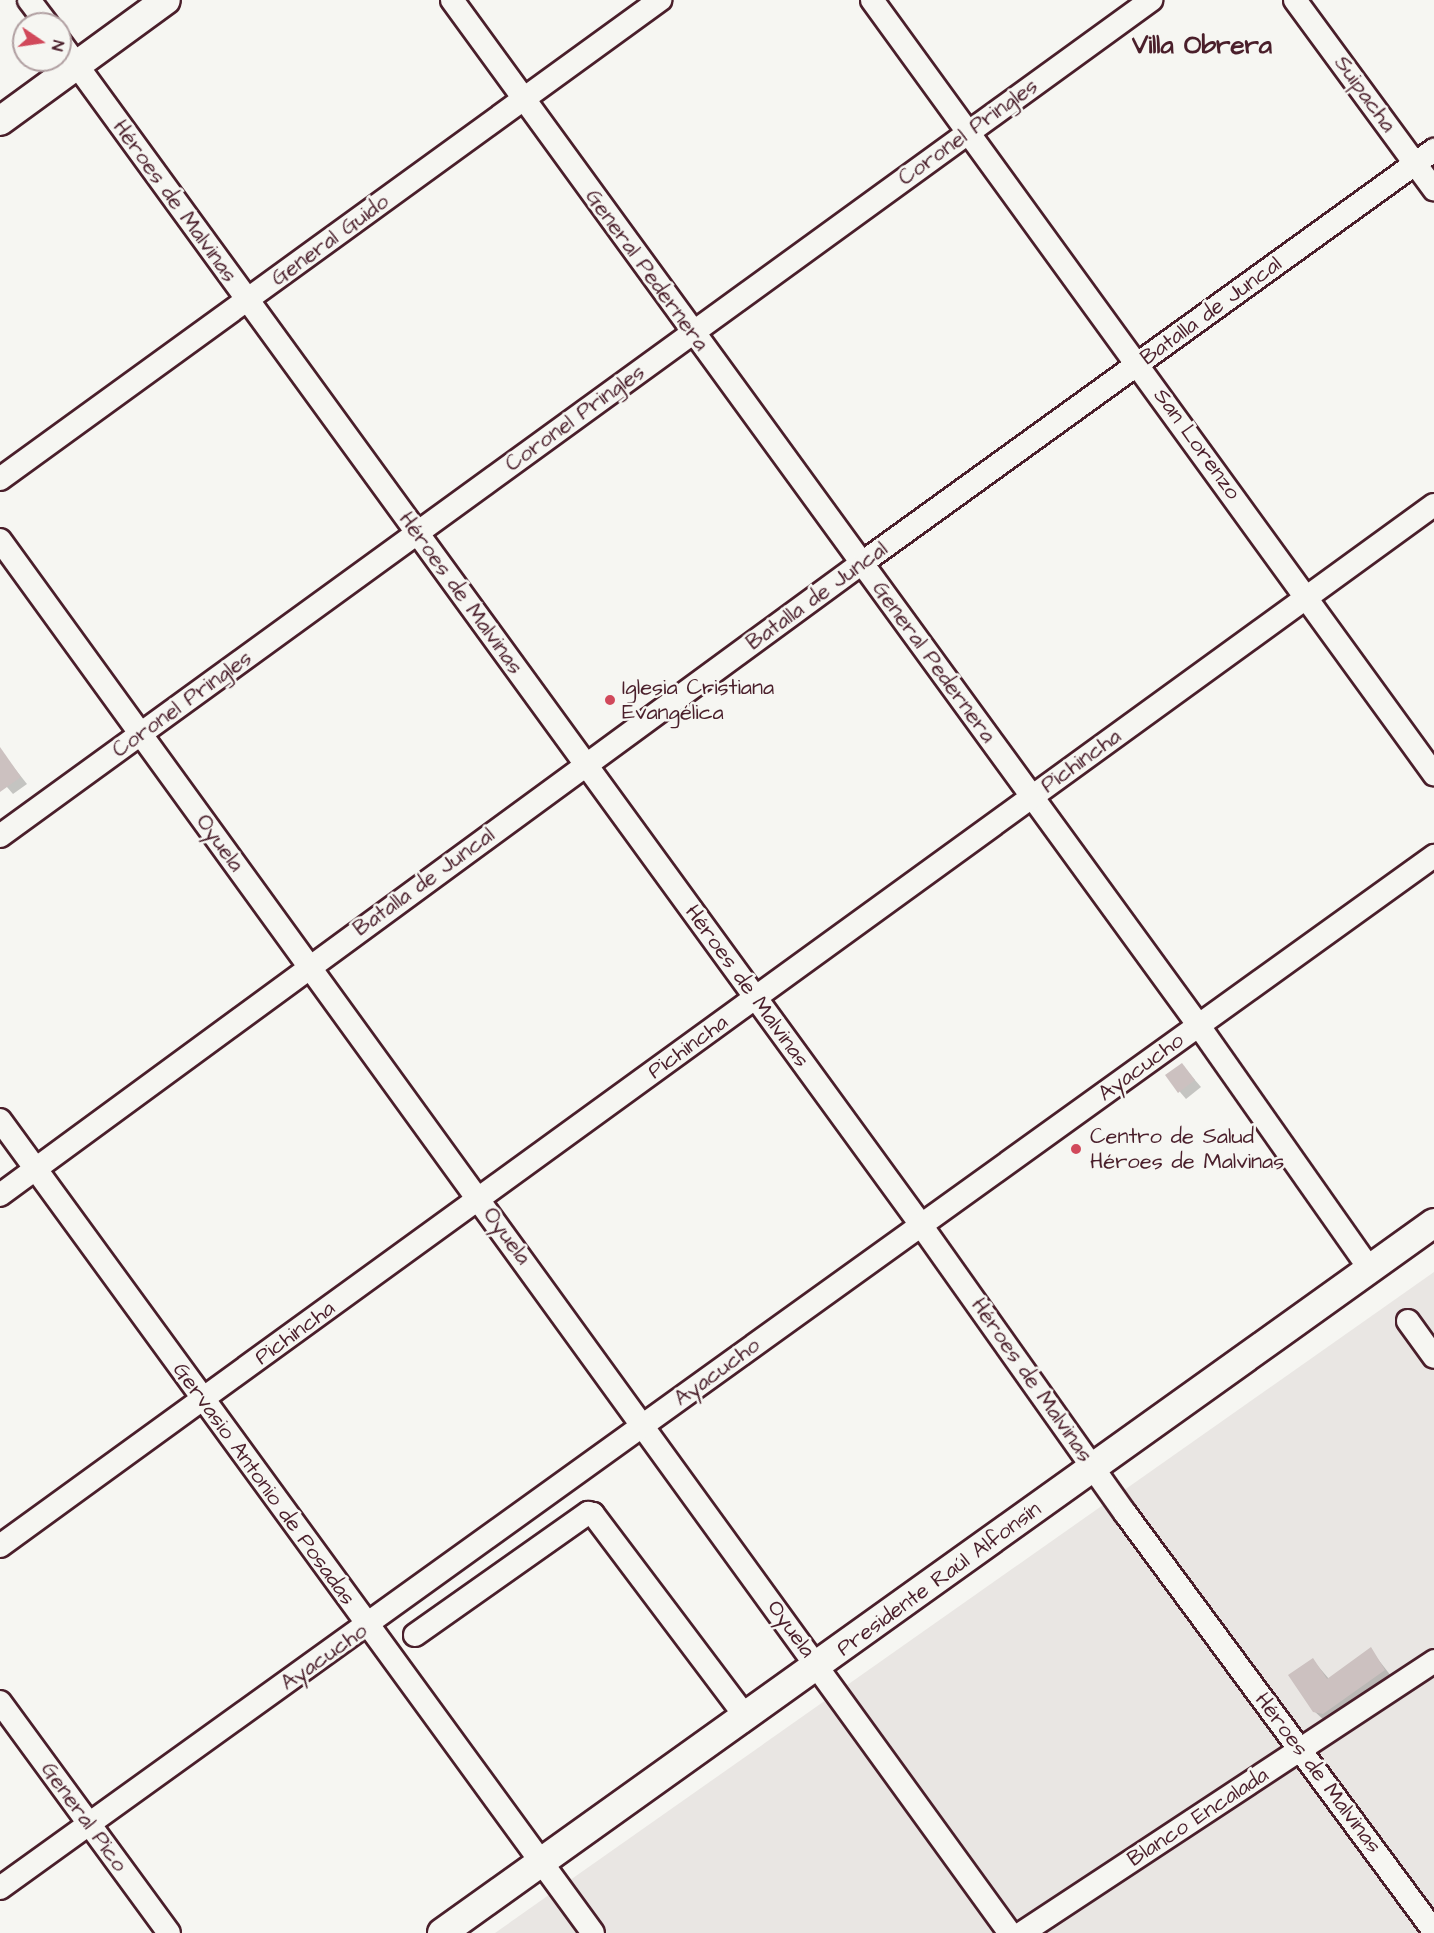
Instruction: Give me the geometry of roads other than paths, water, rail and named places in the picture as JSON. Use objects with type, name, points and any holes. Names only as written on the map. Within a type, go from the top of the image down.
[{"type":"main road","points":[[0,121],[166,0]]},
{"type":"main road","name":"Presidente Raúl Alfonsín","points":[[442,1933],[1434,1223]]},
{"type":"street","name":"General Pedernera","points":[[452,0],[522,100],[1199,1026],[1370,1269]]},
{"type":"street","name":"General Guido","points":[[0,480],[660,0]]},
{"type":"street","name":"San Lorenzo","points":[[872,0],[1138,363],[1434,774]]},
{"type":"street","name":"Coronel Pringles","points":[[0,836],[1151,0]]},
{"type":"street","name":"Suipacha","points":[[1295,0],[1425,157],[1434,189]]},
{"type":"street","name":"Héroes de Malvinas","points":[[72,58],[587,764],[1094,1467],[1434,1930]]},
{"type":"street","name":"Batalla de Juncal","points":[[0,1195],[308,966],[1425,157]]},
{"type":"street","name":"Pichincha","points":[[0,1546],[1434,505]]},
{"type":"street","name":"Oyuela","points":[[0,540],[1011,1933]]},
{"type":"street","name":"Ayacucho","points":[[0,1888],[1434,856]]},
{"type":"street","name":"Gervasio Antonio de Posadas","points":[[0,1120],[593,1933]]},
{"type":"street","points":[[1408,1321],[1434,1358]]},
{"type":"street","points":[[415,1635],[588,1513],[593,1514],[746,1717]]},
{"type":"street","name":"Blanco Encalada","points":[[1022,1933],[1434,1661]]},
{"type":"street","name":"General Pico","points":[[0,1702],[169,1933]]},
{"type":"place","name":"Iglesia Cristiana Evangélica","points":[[610,700]]},
{"type":"place","name":"Centro de Salud Héroes de Malvinas","points":[[1076,1149]]},
{"type":"district","name":"Villa Obrera","points":[[1202,46]]}]
